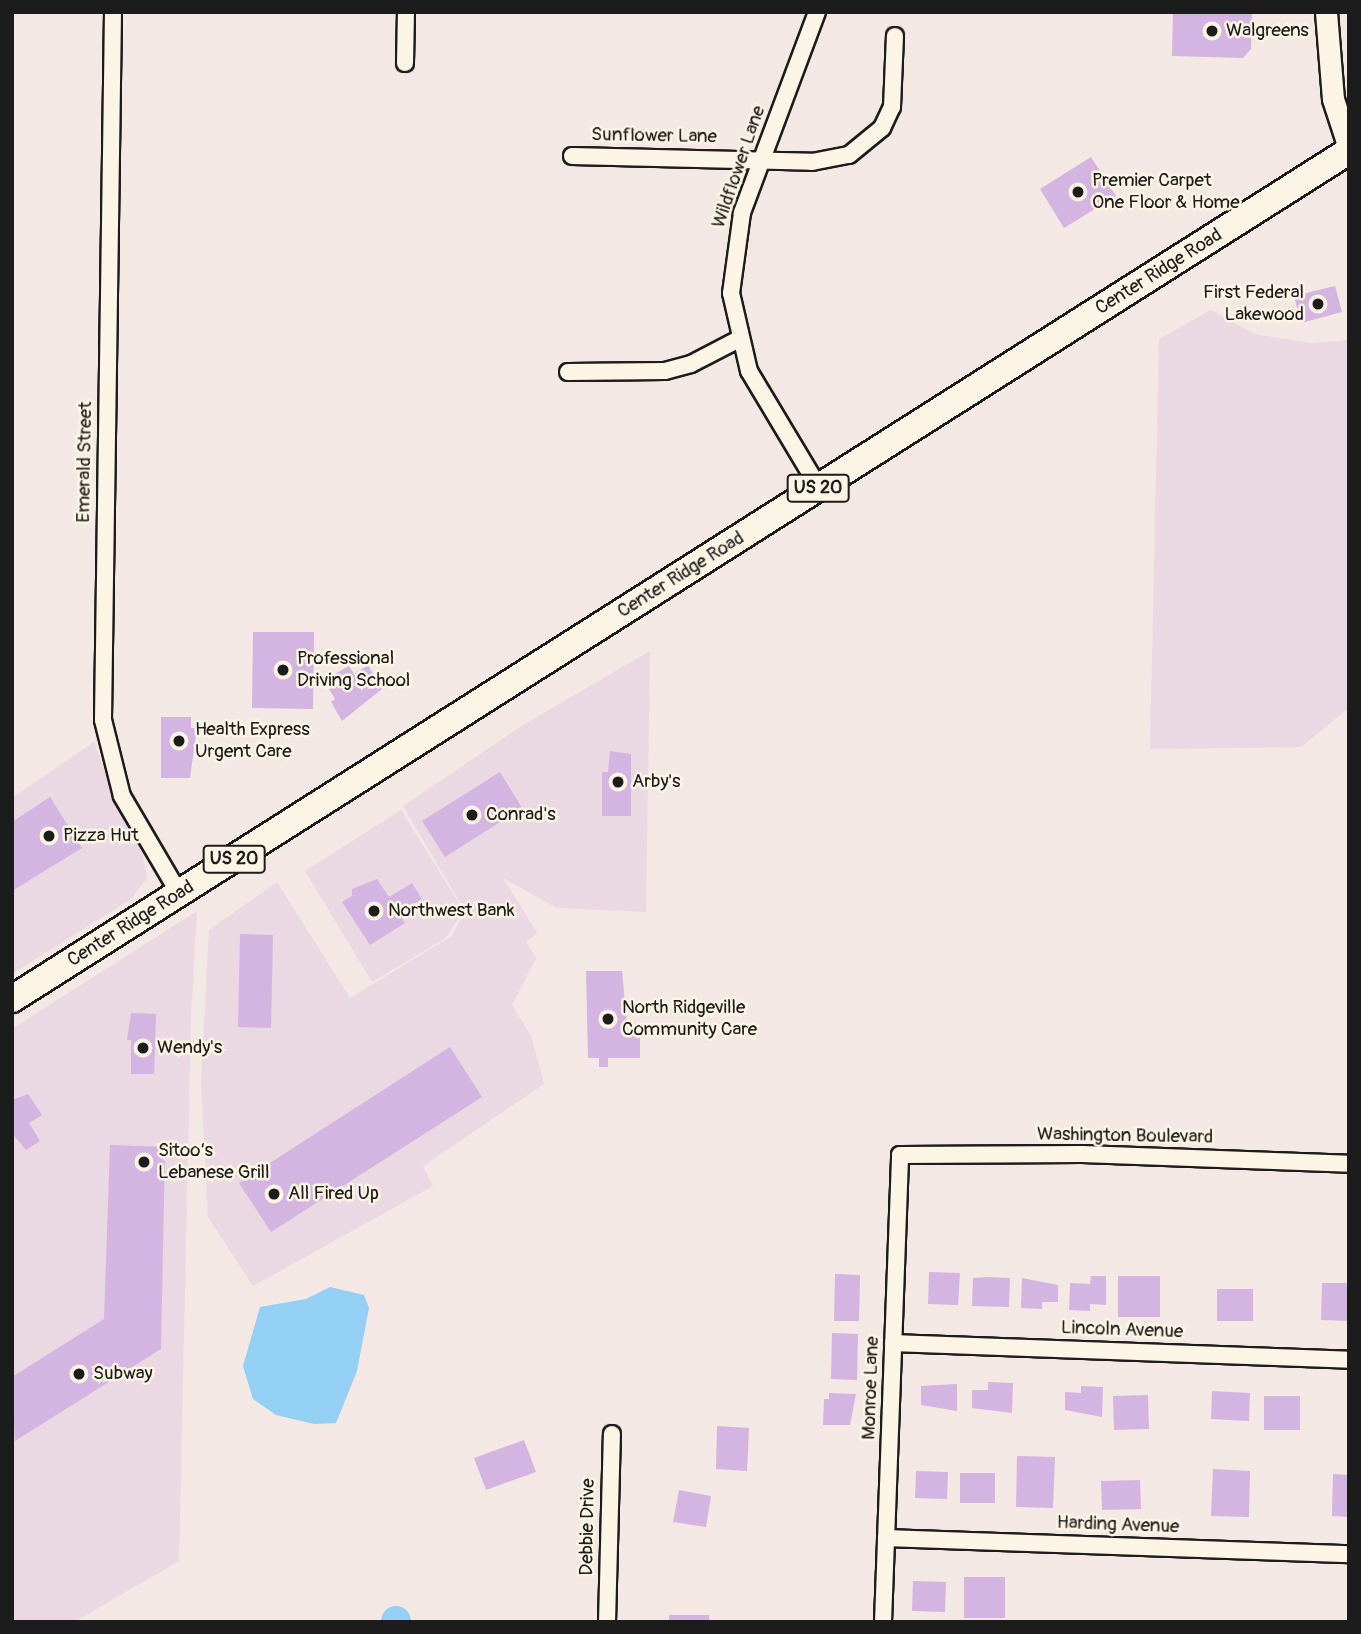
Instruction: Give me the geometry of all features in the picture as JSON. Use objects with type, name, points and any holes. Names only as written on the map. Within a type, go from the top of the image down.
[{"type":"main road","name":"Center Ridge Road","points":[[12,999],[1349,150]]},
{"type":"street","name":"Emerald Street","points":[[113,12],[103,720],[122,796],[180,893]]},
{"type":"street","points":[[405,63],[406,12]]},
{"type":"street","name":"Wildflower Lane","points":[[817,12],[762,159],[733,252],[731,293],[738,339],[767,407],[819,488]]},
{"type":"street","points":[[1326,12],[1333,99],[1349,150]]},
{"type":"street","name":"Sunflower Lane","points":[[572,156],[831,161],[865,146],[882,128],[892,107],[895,36]]},
{"type":"street","points":[[568,372],[665,371],[691,364],[738,339]]},
{"type":"street","name":"Washington Boulevard","points":[[900,1155],[1082,1154],[1349,1164]]},
{"type":"street","name":"Monroe Lane","points":[[883,1622],[900,1155]]},
{"type":"street","name":"Lincoln Avenue","points":[[893,1343],[1349,1360]]},
{"type":"street","name":"Debbie Drive","points":[[607,1622],[612,1434]]},
{"type":"street","name":"Harding Avenue","points":[[887,1538],[1349,1554]]},
{"type":"shaded area","points":[[1211,310],[1254,334],[1310,343],[1349,340],[1349,708],[1301,747],[1150,749],[1159,339]]},
{"type":"shaded area","points":[[650,651],[646,912],[557,908],[503,878],[537,933],[526,942],[536,958],[512,1005],[531,1036],[544,1084],[423,1166],[433,1186],[253,1286],[208,1217],[201,1082],[209,930],[277,882],[350,998],[452,936],[465,911],[403,806],[523,725]]},
{"type":"shaded area","points":[[94,742],[117,804],[141,846],[147,878],[131,899],[12,974],[12,798]]},
{"type":"shaded area","points":[[401,810],[463,910],[446,938],[372,982],[305,871]]},
{"type":"shaded area","points":[[197,911],[191,1016],[179,1561],[74,1622],[12,1622],[12,1029]]},
{"type":"water","points":[[330,1287],[364,1295],[369,1308],[357,1371],[336,1423],[314,1424],[276,1415],[253,1399],[243,1366],[260,1307],[306,1299]]},
{"type":"building","name":"Walgreens","points":[[1173,12],[1252,12],[1251,49],[1243,58],[1172,56]]},
{"type":"building","name":"Premier Carpet One Floor & Home","points":[[1091,157],[1116,196],[1064,228],[1040,189]]},
{"type":"building","name":"First Federal Lakewood","points":[[1335,286],[1342,312],[1301,323],[1294,296]]},
{"type":"building","name":"Professional Driving School","points":[[253,632],[314,632],[313,709],[252,708]]},
{"type":"building","points":[[368,665],[382,689],[342,721],[331,702],[335,699],[329,689],[338,684],[333,675],[349,666],[354,674]]},
{"type":"building","name":"Health Express Urgent Care","points":[[161,717],[191,717],[191,728],[197,728],[190,778],[161,778]]},
{"type":"building","name":"Arby's","points":[[610,751],[631,754],[631,816],[602,816],[602,772],[608,772]]},
{"type":"building","name":"Conrad's","points":[[500,772],[522,808],[445,857],[422,821]]},
{"type":"building","points":[[50,797],[82,848],[12,891],[12,822]]},
{"type":"building","name":"Northwest Bank","points":[[377,879],[389,897],[412,883],[422,899],[399,914],[405,923],[370,945],[342,902],[352,896],[352,889]]},
{"type":"building","points":[[240,934],[273,935],[271,1028],[238,1027]]},
{"type":"building","name":"North Ridgeville Community Care","points":[[586,971],[622,971],[628,1035],[640,1035],[640,1058],[608,1058],[608,1067],[599,1067],[599,1058],[588,1058]]},
{"type":"building","points":[[131,1013],[156,1014],[154,1074],[131,1074],[131,1040],[127,1040]]},
{"type":"building","points":[[450,1047],[482,1097],[271,1232],[239,1183]]},
{"type":"building","points":[[28,1094],[42,1115],[29,1123],[40,1141],[26,1150],[12,1133],[12,1100]]},
{"type":"building","points":[[110,1145],[165,1147],[161,1349],[15,1441],[12,1377],[104,1319]]},
{"type":"building","points":[[929,1272],[960,1273],[958,1305],[928,1304]]},
{"type":"building","points":[[835,1274],[860,1275],[859,1321],[834,1321]]},
{"type":"building","points":[[1091,1276],[1106,1276],[1106,1305],[1090,1304],[1090,1311],[1069,1310],[1070,1283],[1090,1284]]},
{"type":"building","points":[[1118,1276],[1160,1276],[1160,1317],[1118,1317]]},
{"type":"building","points":[[973,1278],[1010,1278],[1009,1307],[972,1306]]},
{"type":"building","points":[[1022,1278],[1058,1285],[1058,1302],[1042,1302],[1042,1309],[1021,1308]]},
{"type":"building","points":[[1322,1283],[1349,1283],[1349,1321],[1321,1320]]},
{"type":"building","points":[[1217,1289],[1253,1289],[1253,1321],[1217,1321]]},
{"type":"building","points":[[832,1333],[858,1334],[857,1380],[831,1379]]},
{"type":"building","points":[[988,1382],[1013,1383],[1012,1413],[972,1408],[972,1390],[988,1390]]},
{"type":"building","points":[[957,1384],[957,1411],[921,1405],[921,1386]]},
{"type":"building","points":[[1081,1386],[1103,1387],[1102,1417],[1065,1410],[1065,1392],[1081,1393]]},
{"type":"building","points":[[1212,1391],[1250,1393],[1249,1421],[1211,1419]]},
{"type":"building","points":[[829,1393],[856,1394],[850,1425],[823,1425],[824,1399],[829,1399]]},
{"type":"building","points":[[1148,1395],[1149,1429],[1114,1430],[1113,1396]]},
{"type":"building","points":[[1264,1396],[1300,1396],[1300,1430],[1264,1430]]},
{"type":"building","points":[[717,1426],[749,1428],[747,1471],[716,1469]]},
{"type":"building","points":[[524,1440],[536,1472],[486,1490],[474,1458]]},
{"type":"building","points":[[1017,1456],[1055,1457],[1053,1508],[1016,1507]]},
{"type":"building","points":[[1213,1469],[1250,1471],[1249,1517],[1211,1516]]},
{"type":"building","points":[[916,1471],[948,1472],[947,1499],[915,1498]]},
{"type":"building","points":[[960,1473],[995,1473],[995,1503],[960,1503]]},
{"type":"building","points":[[1333,1474],[1349,1475],[1349,1517],[1332,1516]]},
{"type":"building","points":[[1140,1480],[1141,1509],[1102,1510],[1101,1481]]},
{"type":"building","points":[[679,1490],[711,1496],[706,1527],[673,1522]]},
{"type":"building","points":[[964,1577],[1005,1577],[1005,1618],[964,1618]]},
{"type":"building","points":[[913,1581],[946,1582],[945,1612],[912,1611]]},
{"type":"building","points":[[669,1615],[709,1615],[709,1622],[669,1622]]},
{"type":"place","name":"Walgreens","points":[[1212,31]]},
{"type":"place","name":"Premier Carpet One Floor & Home","points":[[1078,192]]},
{"type":"place","name":"First Federal Lakewood","points":[[1318,304]]},
{"type":"place","name":"Professional Driving School","points":[[283,670]]},
{"type":"place","name":"Health Express Urgent Care","points":[[179,741]]},
{"type":"place","name":"Arby's","points":[[618,782]]},
{"type":"place","name":"Conrad's","points":[[472,815]]},
{"type":"place","name":"Pizza Hut","points":[[49,836]]},
{"type":"place","name":"Northwest Bank","points":[[374,911]]},
{"type":"place","name":"North Ridgeville Community Care","points":[[608,1019]]},
{"type":"place","name":"Wendy's","points":[[143,1048]]},
{"type":"place","name":"Sitoo’s Lebanese Grill","points":[[144,1162]]},
{"type":"place","name":"All Fired Up","points":[[274,1194]]},
{"type":"place","name":"Subway","points":[[79,1374]]}]
